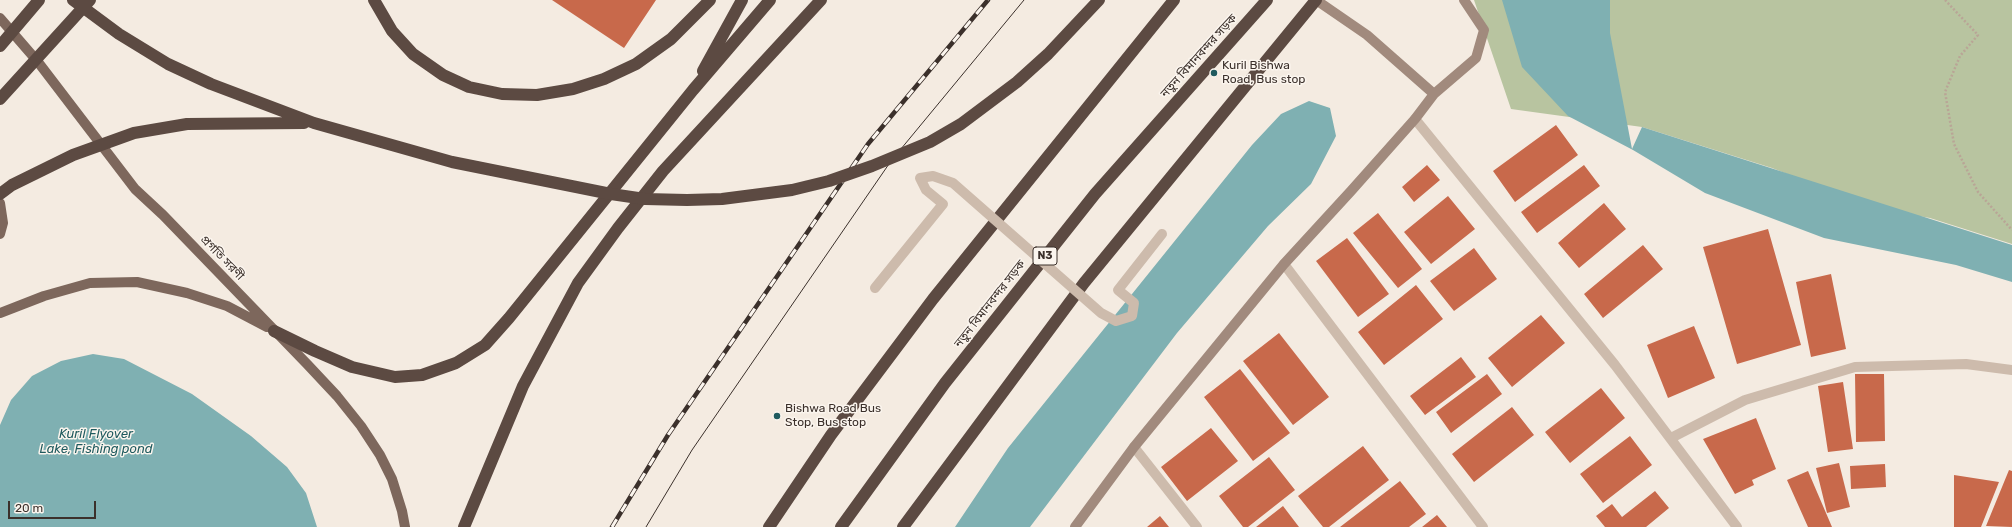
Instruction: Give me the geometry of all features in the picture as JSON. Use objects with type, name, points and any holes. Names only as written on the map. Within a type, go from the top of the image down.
[{"type":"highway","points":[[0,46],[39,0]]},
{"type":"highway","points":[[73,0],[119,34],[168,64],[218,87],[314,123],[452,162],[610,194],[645,199],[722,200],[792,190],[829,181],[872,166],[930,142],[961,124],[1017,82],[1048,54],[1099,0]]},
{"type":"highway","points":[[0,100],[90,0]]},
{"type":"highway","points":[[374,0],[392,31],[413,54],[443,75],[468,87],[502,94],[538,95],[573,89],[604,79],[636,64],[671,39],[710,0]]},
{"type":"highway","points":[[694,90],[742,0]]},
{"type":"highway","points":[[274,330],[315,352],[352,367],[395,377],[422,375],[456,363],[486,344],[510,318],[694,90],[770,0]]},
{"type":"highway","points":[[464,527],[523,386],[578,283],[618,228],[663,171],[821,0]]},
{"type":"highway","points":[[769,527],[831,435],[933,299],[1174,0]]},
{"type":"highway","name":"নতুন বিমানবন্দর সড়ক","points":[[841,527],[945,383],[1095,194],[1267,0]]},
{"type":"highway","points":[[903,527],[1003,390],[1084,283],[1316,0]]},
{"type":"highway","points":[[0,194],[12,185],[73,155],[134,133],[187,124],[314,123]]},
{"type":"main road","name":"প্রগতি সরণী","points":[[0,18],[38,62],[135,189],[337,396],[361,426],[380,455],[392,479],[402,511],[405,527]]},
{"type":"main road","points":[[0,203],[3,222],[0,234]]},
{"type":"main road","points":[[0,313],[44,296],[90,283],[137,282],[187,293],[227,306],[274,330]]},
{"type":"street","points":[[1316,0],[1367,35],[1434,94]]},
{"type":"street","points":[[1075,527],[1134,447],[1284,264],[1415,119],[1434,94],[1476,58],[1484,30],[1464,0]]},
{"type":"street","points":[[1415,119],[1615,365],[1737,527]]},
{"type":"street","points":[[875,288],[943,204],[926,190],[920,178],[933,176],[953,182],[1101,313],[1116,321],[1132,316],[1134,303],[1118,290],[1162,234]]},
{"type":"street","points":[[1284,264],[1483,527]]},
{"type":"street","points":[[1671,438],[1744,400],[1854,367],[1966,364],[2012,370]]},
{"type":"street","points":[[1134,447],[1197,527]]},
{"type":"path","points":[[1945,0],[1978,35],[1960,56],[1946,92],[1954,144],[1978,192],[2012,230]]},
{"type":"green space","points":[[1474,0],[2012,0],[2012,244],[1930,218],[1874,208],[1772,168],[1642,127],[1511,109]]},
{"type":"water","points":[[1502,0],[1610,0],[1610,33],[1632,149],[1642,127],[2012,245],[2012,282],[1956,265],[1824,238],[1705,193],[1633,150],[1568,116],[1522,67]]},
{"type":"water","points":[[1309,101],[1330,108],[1336,136],[1311,184],[1268,226],[1177,333],[1030,527],[955,527],[1008,448],[1252,145],[1281,114]]},
{"type":"water","name":"Kuril Flyover Lake, Fishing pond","points":[[93,354],[124,359],[192,394],[251,436],[287,467],[306,493],[317,527],[0,527],[0,425],[11,400],[32,376],[61,361]]},
{"type":"building","points":[[552,0],[656,0],[624,48]]},
{"type":"building","points":[[1556,125],[1578,155],[1515,202],[1493,171]]},
{"type":"building","points":[[1427,165],[1440,180],[1414,202],[1402,187]]},
{"type":"building","points":[[1584,165],[1600,186],[1537,233],[1521,212]]},
{"type":"building","points":[[1448,196],[1475,229],[1431,264],[1404,232]]},
{"type":"building","points":[[1604,203],[1626,229],[1579,268],[1558,243]]},
{"type":"building","points":[[1378,213],[1422,269],[1398,288],[1353,233]]},
{"type":"building","points":[[1768,229],[1801,345],[1737,364],[1703,247]]},
{"type":"building","points":[[1347,238],[1389,294],[1358,317],[1316,261]]},
{"type":"building","points":[[1643,245],[1663,269],[1603,318],[1584,294]]},
{"type":"building","points":[[1474,248],[1497,279],[1454,311],[1430,281]]},
{"type":"building","points":[[1831,274],[1846,349],[1811,357],[1796,282]]},
{"type":"building","points":[[1416,285],[1443,319],[1384,365],[1358,332]]},
{"type":"building","points":[[1541,315],[1565,343],[1512,387],[1488,358]]},
{"type":"building","points":[[1694,326],[1715,378],[1668,398],[1647,345]]},
{"type":"building","points":[[1279,333],[1329,397],[1293,425],[1243,361]]},
{"type":"building","points":[[1461,357],[1476,377],[1425,415],[1410,396]]},
{"type":"building","points":[[1240,369],[1290,433],[1253,461],[1204,397]]},
{"type":"building","points":[[1487,374],[1502,394],[1451,433],[1436,412]]},
{"type":"building","points":[[1855,374],[1884,374],[1885,441],[1856,442]]},
{"type":"building","points":[[1843,382],[1853,449],[1828,452],[1818,386]]},
{"type":"building","points":[[1601,388],[1625,418],[1570,463],[1545,432]]},
{"type":"building","points":[[1512,407],[1534,435],[1474,482],[1452,454]]},
{"type":"building","points":[[1756,418],[1776,469],[1752,480],[1754,485],[1735,494],[1703,439]]},
{"type":"building","points":[[1211,428],[1238,461],[1187,501],[1161,467]]},
{"type":"building","points":[[1630,436],[1652,465],[1603,503],[1580,474]]},
{"type":"building","points":[[1363,446],[1389,480],[1329,527],[1323,527],[1298,496]]},
{"type":"building","points":[[1269,457],[1295,490],[1248,527],[1243,527],[1219,496]]},
{"type":"building","points":[[1839,463],[1850,507],[1827,513],[1816,468]]},
{"type":"building","points":[[1885,464],[1886,487],[1851,489],[1850,466]]},
{"type":"building","points":[[2009,470],[2012,471],[2012,527],[1986,526]]},
{"type":"building","points":[[1808,471],[1832,527],[1808,527],[1787,480]]},
{"type":"building","points":[[1954,475],[1999,482],[1981,527],[1954,527]]},
{"type":"building","points":[[1400,481],[1426,514],[1409,527],[1340,527]]},
{"type":"building","points":[[1655,491],[1669,508],[1646,527],[1605,527],[1596,516],[1612,504],[1622,517]]},
{"type":"building","points":[[1283,506],[1299,527],[1256,527]]},
{"type":"building","points":[[1437,515],[1447,527],[1422,527]]},
{"type":"building","points":[[1160,516],[1169,527],[1147,527]]},
{"type":"tram line","points":[[646,527],[692,450],[891,161],[1024,0]]},
{"type":"railway","points":[[612,527],[668,435],[868,144],[988,0]]},
{"type":"place","name":"Kuril Bishwa Road, Bus stop","points":[[1214,73]]},
{"type":"place","name":"Bishwa Road Bus Stop, Bus stop","points":[[777,416]]}]
